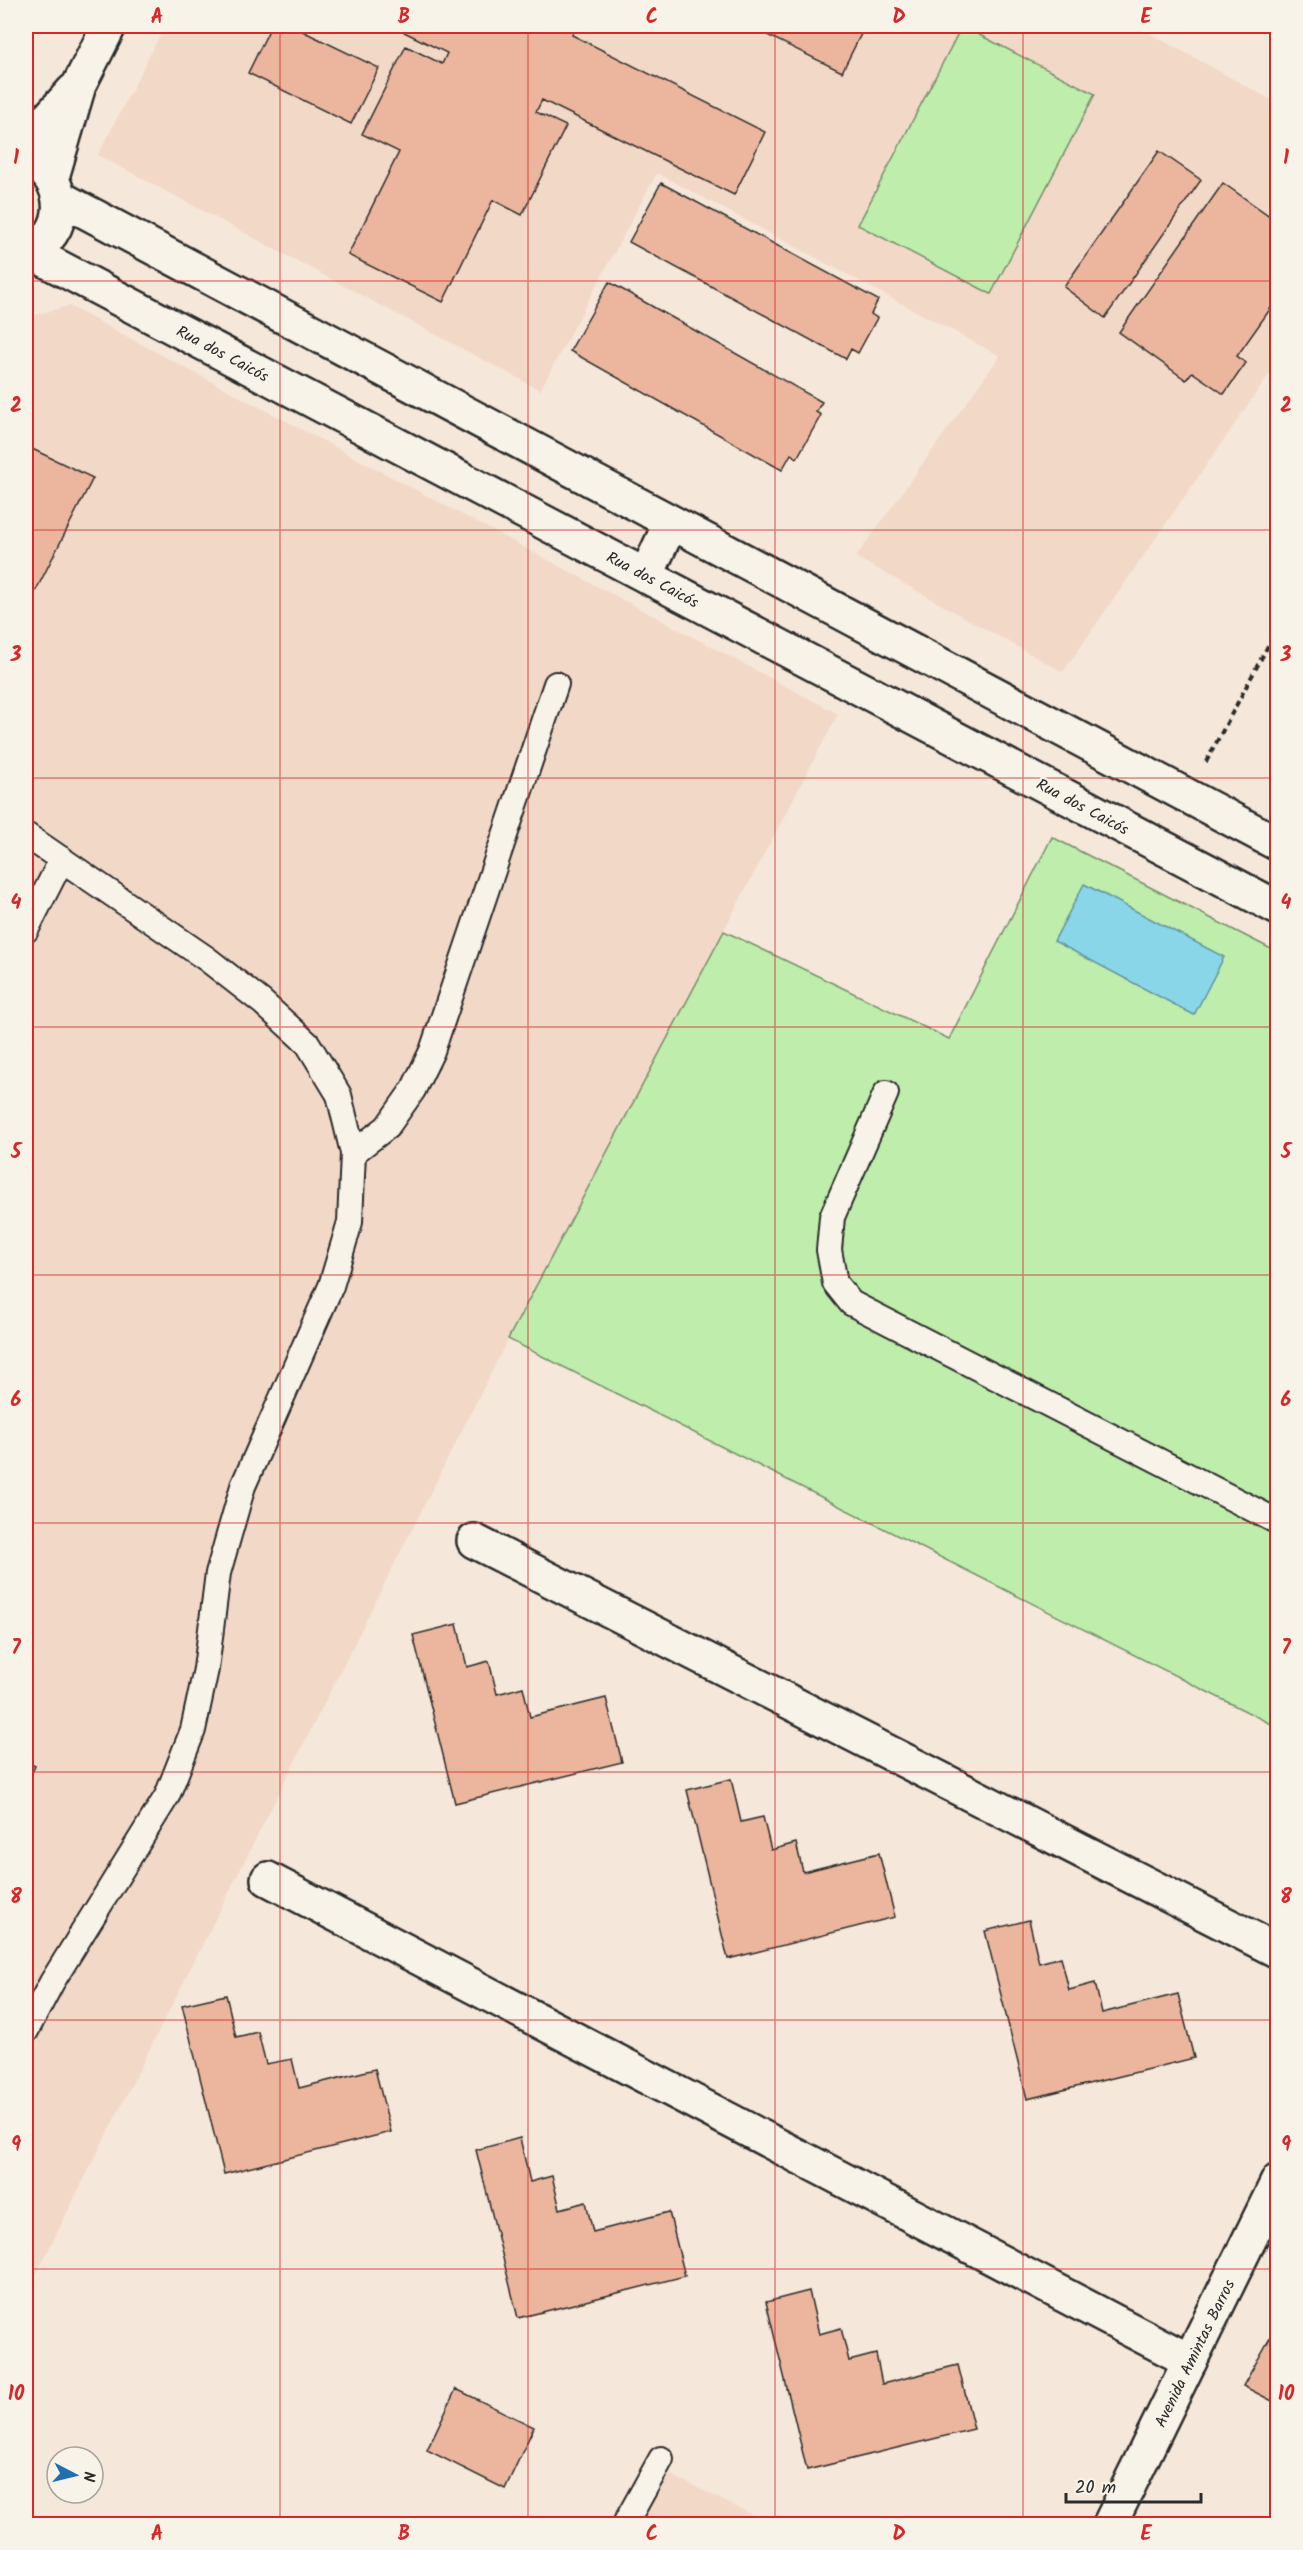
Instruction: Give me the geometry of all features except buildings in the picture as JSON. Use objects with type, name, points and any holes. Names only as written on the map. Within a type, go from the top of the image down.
[{"type":"street","points":[[27,251],[41,244],[58,221],[46,178],[79,85],[109,26]]},
{"type":"street","points":[[26,143],[79,85]]},
{"type":"street","points":[[46,178],[671,522],[1188,796],[1276,839]]},
{"type":"street","name":"Rua dos Caicós","points":[[27,251],[1278,908]]},
{"type":"street","points":[[646,576],[671,522]]},
{"type":"street","points":[[474,1541],[1278,1951]]},
{"type":"street","points":[[268,1879],[1190,2361]]},
{"type":"street","name":"Avenida Amintas Barros","points":[[1110,2524],[1278,2181]]},
{"type":"lane","points":[[353,1153],[387,1127],[413,1090],[432,1051],[556,684]]},
{"type":"lane","points":[[26,835],[207,959],[262,1002],[308,1044],[339,1095],[353,1153],[350,1222],[331,1286],[243,1486],[218,1573],[206,1669],[193,1730],[167,1796],[52,1982],[26,2031]]},
{"type":"lane","points":[[26,930],[62,859]]},
{"type":"lane","points":[[886,1094],[832,1217],[829,1250],[835,1283],[851,1304],[1278,1522]]},
{"type":"lane","points":[[625,2524],[661,2459]]},
{"type":"path","points":[[1188,796],[1278,627]]},
{"type":"shaded area","points":[[165,26],[1136,26],[1277,103],[1277,363],[1063,672],[856,557],[1000,356],[657,173],[540,390],[98,155]]},
{"type":"shaded area","points":[[69,306],[838,714],[508,1339],[26,2294],[26,333],[35,315]]},
{"type":"shaded area","points":[[667,2473],[771,2524],[640,2524]]},
{"type":"green space","points":[[962,26],[1095,94],[991,294],[858,225]]},
{"type":"green space","points":[[1052,837],[1277,952],[1277,1727],[508,1339],[724,931],[949,1039]]},
{"type":"water","points":[[1084,884],[1224,957],[1194,1015],[1054,941]]}]
